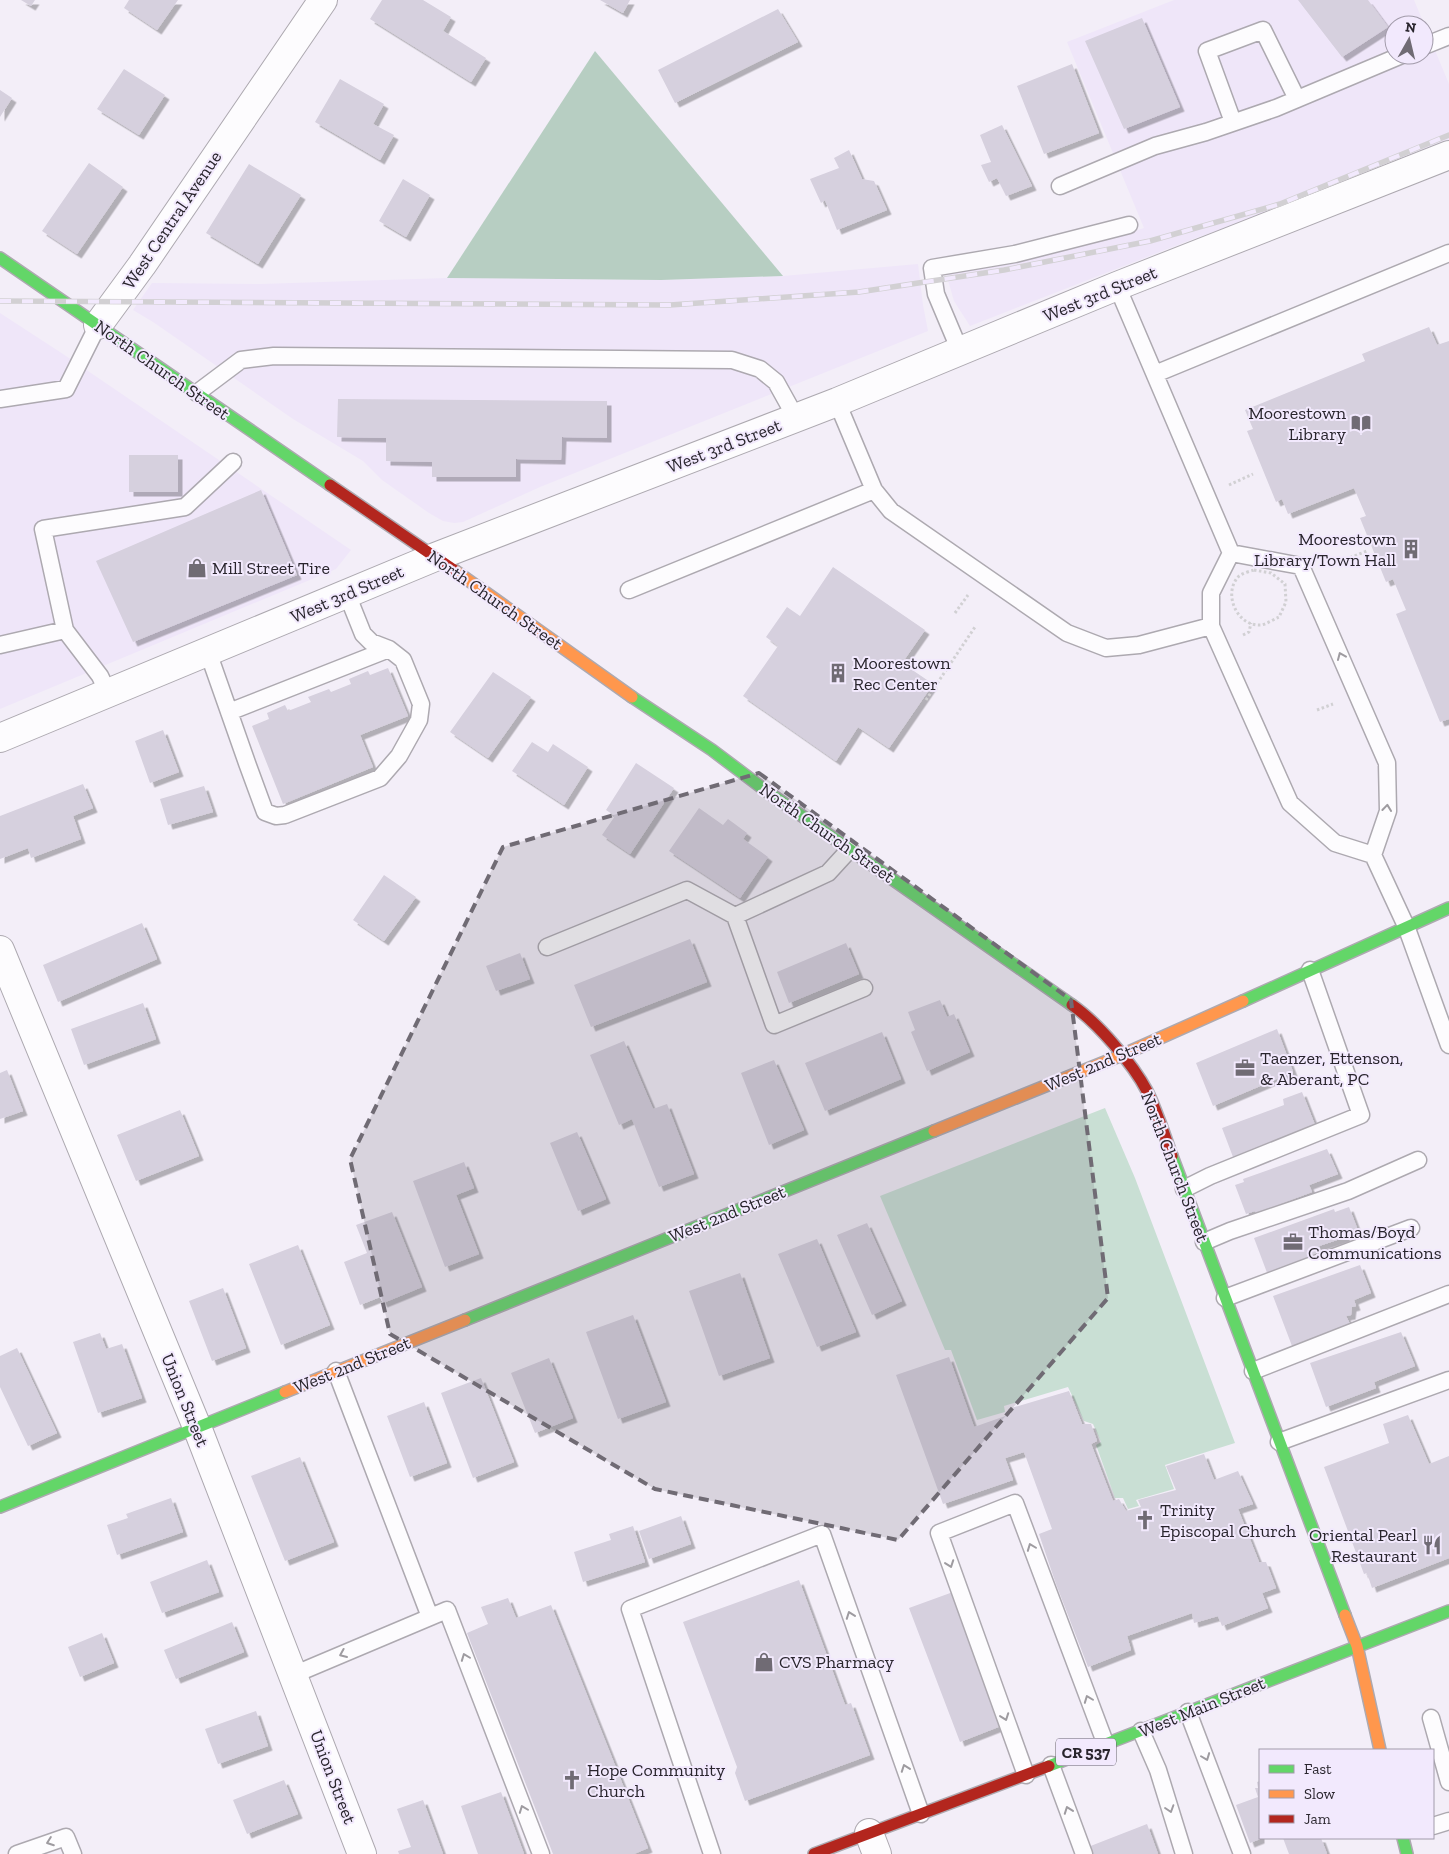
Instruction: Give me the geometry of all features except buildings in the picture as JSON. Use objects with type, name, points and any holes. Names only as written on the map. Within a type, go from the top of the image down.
[{"type":"main road","name":"North Church Street","points":[[0,258],[435,557],[662,718],[712,750],[765,790],[1076,1007],[1102,1031],[1122,1055],[1148,1093],[1357,1646],[1380,1749]]},
{"type":"main road","name":"West 2nd Street","points":[[0,1507],[1122,1055],[1449,908]]},
{"type":"main road","name":"West Main Street","points":[[815,1854],[873,1844],[921,1814],[1106,1745],[1449,1611]]},
{"type":"main road","points":[[1403,1839],[1407,1854]]},
{"type":"street","name":"West Central Avenue","points":[[98,325],[132,280],[323,0]]},
{"type":"street","name":"West 3rd Street","points":[[0,738],[435,557],[837,402],[1117,286],[1449,154]]},
{"type":"street","name":"Union Street","points":[[0,950],[197,1427],[362,1854]]},
{"type":"lane","points":[[1233,122],[1206,51],[1263,30],[1297,99]]},
{"type":"lane","points":[[1434,42],[1449,36]]},
{"type":"lane","points":[[1060,186],[1155,146],[1206,132],[1297,99],[1384,63]]},
{"type":"lane","points":[[960,351],[936,294],[932,268],[1015,254],[1129,225]]},
{"type":"lane","points":[[1155,374],[1449,253]]},
{"type":"lane","points":[[1117,286],[1231,553],[1211,593],[1211,626],[1290,803],[1335,844],[1373,855]]},
{"type":"lane","name":"West Central Avenue","points":[[0,399],[66,389],[98,325]]},
{"type":"lane","points":[[196,393],[241,360],[274,356],[732,360],[760,369],[776,382],[796,418]]},
{"type":"lane","points":[[837,402],[874,490],[891,511],[1066,633],[1106,648],[1139,645],[1211,626]]},
{"type":"lane","points":[[108,693],[100,676],[65,630],[44,529],[185,507],[233,462]]},
{"type":"lane","points":[[629,590],[874,490]]},
{"type":"lane","points":[[1231,553],[1301,566],[1387,763],[1388,811],[1373,855],[1444,1013],[1449,1044]]},
{"type":"lane","points":[[208,652],[265,812],[276,816],[285,815],[380,778],[400,756],[419,720],[421,704],[403,660],[389,649],[371,642],[363,634],[346,594]]},
{"type":"lane","points":[[0,645],[65,630]]},
{"type":"lane","points":[[229,712],[389,649]]},
{"type":"lane","points":[[735,916],[828,873],[850,849]]},
{"type":"lane","points":[[547,946],[687,890],[735,916],[774,1026],[864,988]]},
{"type":"lane","points":[[1184,1189],[1210,1176],[1361,1114],[1310,970]]},
{"type":"lane","points":[[1204,1242],[1230,1230],[1348,1191],[1418,1160]]},
{"type":"lane","points":[[1225,1298],[1411,1228]]},
{"type":"lane","points":[[1253,1371],[1449,1294]]},
{"type":"lane","points":[[336,1371],[430,1617]]},
{"type":"lane","points":[[1279,1442],[1449,1380]]},
{"type":"lane","points":[[1026,1775],[939,1533],[1015,1502],[1106,1745]]},
{"type":"lane","points":[[712,1854],[630,1609],[822,1534],[921,1814]]},
{"type":"lane","points":[[293,1675],[446,1610],[540,1854]]},
{"type":"lane","points":[[1188,1712],[1242,1854]]},
{"type":"lane","points":[[1431,1718],[1449,1782]]},
{"type":"lane","points":[[1141,1731],[1158,1770],[1184,1854]]},
{"type":"lane","points":[[1051,1765],[1084,1854]]},
{"type":"lane","points":[[1434,1826],[1449,1822]]},
{"type":"lane","points":[[17,1854],[66,1837],[73,1854]]},
{"type":"path","points":[[1336,563],[1367,551]]},
{"type":"path","points":[[1254,570],[1271,572],[1285,584],[1286,602],[1279,617],[1261,625],[1251,623],[1246,621],[1232,605],[1232,589],[1240,576],[1254,570]]},
{"type":"path","points":[[1242,636],[1249,632],[1251,623]]},
{"type":"path","points":[[926,700],[976,627]]},
{"type":"path","points":[[1317,710],[1341,700]]},
{"type":"highlighted area","points":[[759,773],[1071,1000],[1108,1298],[898,1540],[655,1489],[390,1334],[350,1159],[503,847]]},
{"type":"shaded area","points":[[1174,0],[1414,0],[1420,15],[1384,15],[1384,65],[1434,65],[1434,48],[1449,84],[1449,148],[1363,181],[1193,239],[970,326],[954,301],[945,270],[1129,233],[1144,228],[1067,42]]},
{"type":"shaded area","points":[[918,264],[928,331],[540,487],[463,522],[454,523],[443,521],[429,513],[382,480],[363,461],[293,419],[133,310],[152,283],[261,284],[447,278],[661,280],[783,276]]},
{"type":"shaded area","points":[[0,313],[351,550],[336,569],[0,709]]},
{"type":"green space","points":[[595,51],[783,276],[661,280],[447,278]]},
{"type":"green space","points":[[1105,1108],[1135,1178],[1235,1443],[1165,1465],[1174,1489],[1136,1500],[1139,1506],[1128,1509],[1123,1498],[1115,1498],[1096,1445],[1101,1442],[1093,1424],[1084,1421],[1068,1387],[1004,1406],[1005,1412],[977,1420],[951,1350],[945,1350],[880,1196]]},
{"type":"railway","points":[[0,301],[670,305],[859,292],[1004,270],[1150,241],[1280,204],[1449,135]]},
{"type":"traffic: fast","points":[[0,258],[330,485]]},
{"type":"traffic: fast","points":[[632,697],[712,750],[765,790],[1072,1005]]},
{"type":"traffic: fast","points":[[1243,1001],[1449,908]]},
{"type":"traffic: fast","points":[[465,1320],[934,1131]]},
{"type":"traffic: fast","points":[[1172,1156],[1345,1615]]},
{"type":"traffic: fast","points":[[0,1507],[285,1392]]},
{"type":"traffic: fast","points":[[1049,1766],[1449,1611]]},
{"type":"traffic: fast","points":[[1403,1839],[1407,1854]]},
{"type":"traffic: slow","points":[[454,570],[632,697]]},
{"type":"traffic: slow","points":[[934,1131],[1122,1055],[1243,1001]]},
{"type":"traffic: slow","points":[[285,1392],[465,1320]]},
{"type":"traffic: slow","points":[[1345,1615],[1357,1646],[1380,1749]]},
{"type":"traffic: jam","points":[[330,485],[454,570]]},
{"type":"traffic: jam","points":[[1072,1005],[1082,1012],[1103,1033],[1124,1056],[1141,1080],[1154,1106],[1172,1156]]},
{"type":"traffic: jam","points":[[814,1854],[1049,1766]]},
{"type":"place","name":"Moorestown Library","points":[[1361,423]]},
{"type":"place","name":"Moorestown Library/Town Hall","points":[[1411,549]]},
{"type":"place","name":"Mill Street Tire","points":[[197,568]]},
{"type":"place","name":"Moorestown Rec Center","points":[[838,673]]},
{"type":"place","name":"Taenzer, Ettenson, & Aberant, PC","points":[[1245,1068]]},
{"type":"place","name":"Thomas/Boyd Communications","points":[[1293,1242]]},
{"type":"place","name":"Trinity Episcopal Church","points":[[1145,1520]]},
{"type":"place","name":"Oriental Pearl Restaurant","points":[[1432,1545]]},
{"type":"place","name":"CVS Pharmacy","points":[[764,1662]]},
{"type":"place","name":"Hope Community Church","points":[[572,1780]]}]
